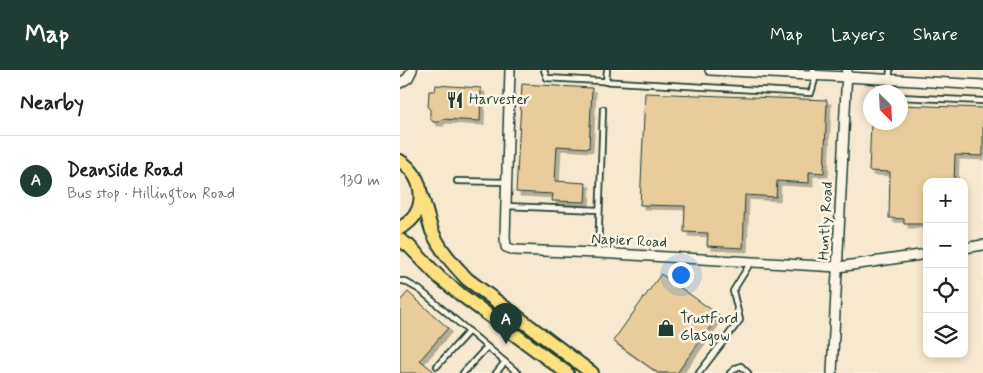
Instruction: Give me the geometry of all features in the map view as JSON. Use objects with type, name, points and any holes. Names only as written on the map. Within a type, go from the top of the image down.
[{"type":"main road","points":[[400,161],[413,172],[420,185],[433,234],[457,269],[467,279],[592,373]]},
{"type":"main road","points":[[400,228],[408,223],[416,213],[421,194]]},
{"type":"main road","points":[[400,240],[409,246],[453,289],[567,373]]},
{"type":"street","points":[[400,83],[408,78],[412,70]]},
{"type":"street","name":"Napier Road","points":[[510,70],[506,247],[514,250],[838,267],[923,255]]},
{"type":"street","points":[[710,70],[889,75],[983,85]]},
{"type":"street","name":"Huntly Road","points":[[832,373],[847,73]]},
{"type":"street","points":[[968,247],[983,245]]},
{"type":"lane","points":[[544,70],[547,78],[811,93],[814,73]]},
{"type":"lane","points":[[606,82],[607,70]]},
{"type":"lane","points":[[908,97],[983,101]]},
{"type":"lane","points":[[598,253],[603,109]]},
{"type":"lane","points":[[457,181],[506,182]]},
{"type":"lane","points":[[506,206],[599,210]]},
{"type":"lane","points":[[699,373],[740,320],[733,291],[751,262]]},
{"type":"lane","points":[[400,281],[404,281],[420,290],[518,373]]},
{"type":"lane","points":[[437,366],[469,331]]},
{"type":"lane","points":[[462,373],[487,347]]},
{"type":"lane","points":[[496,373],[505,362]]},
{"type":"lane","points":[[730,373],[741,366],[748,373]]},
{"type":"shaded area","points":[[400,70],[983,70],[983,373],[400,373]]},
{"type":"building","points":[[522,84],[592,88],[589,148],[557,146],[555,181],[586,183],[585,202],[552,201],[553,194],[516,192]]},
{"type":"building","name":"Harvester","points":[[436,85],[481,88],[480,121],[442,119],[439,122],[433,122],[430,118],[430,108],[428,108],[429,91],[435,91]]},
{"type":"building","points":[[645,93],[827,100],[824,173],[809,172],[809,183],[777,181],[776,197],[745,195],[743,248],[707,246],[708,233],[684,232],[685,206],[640,205]]},
{"type":"building","points":[[908,105],[983,108],[983,156],[955,155],[954,178],[923,178],[923,224],[904,224],[904,219],[889,218],[890,172],[869,171],[871,130],[908,130]]},
{"type":"building","name":"TrustFord Glasgow","points":[[661,274],[719,315],[677,373],[658,373],[613,341]]},
{"type":"building","points":[[408,292],[448,328],[420,360],[436,373],[400,373],[400,301]]},
{"type":"place","name":"Harvester","points":[[455,100]]},
{"type":"place","name":"TrustFord Glasgow","points":[[666,328]]},
{"type":"place","name":"Deanside Road","points":[[506,344]]}]
